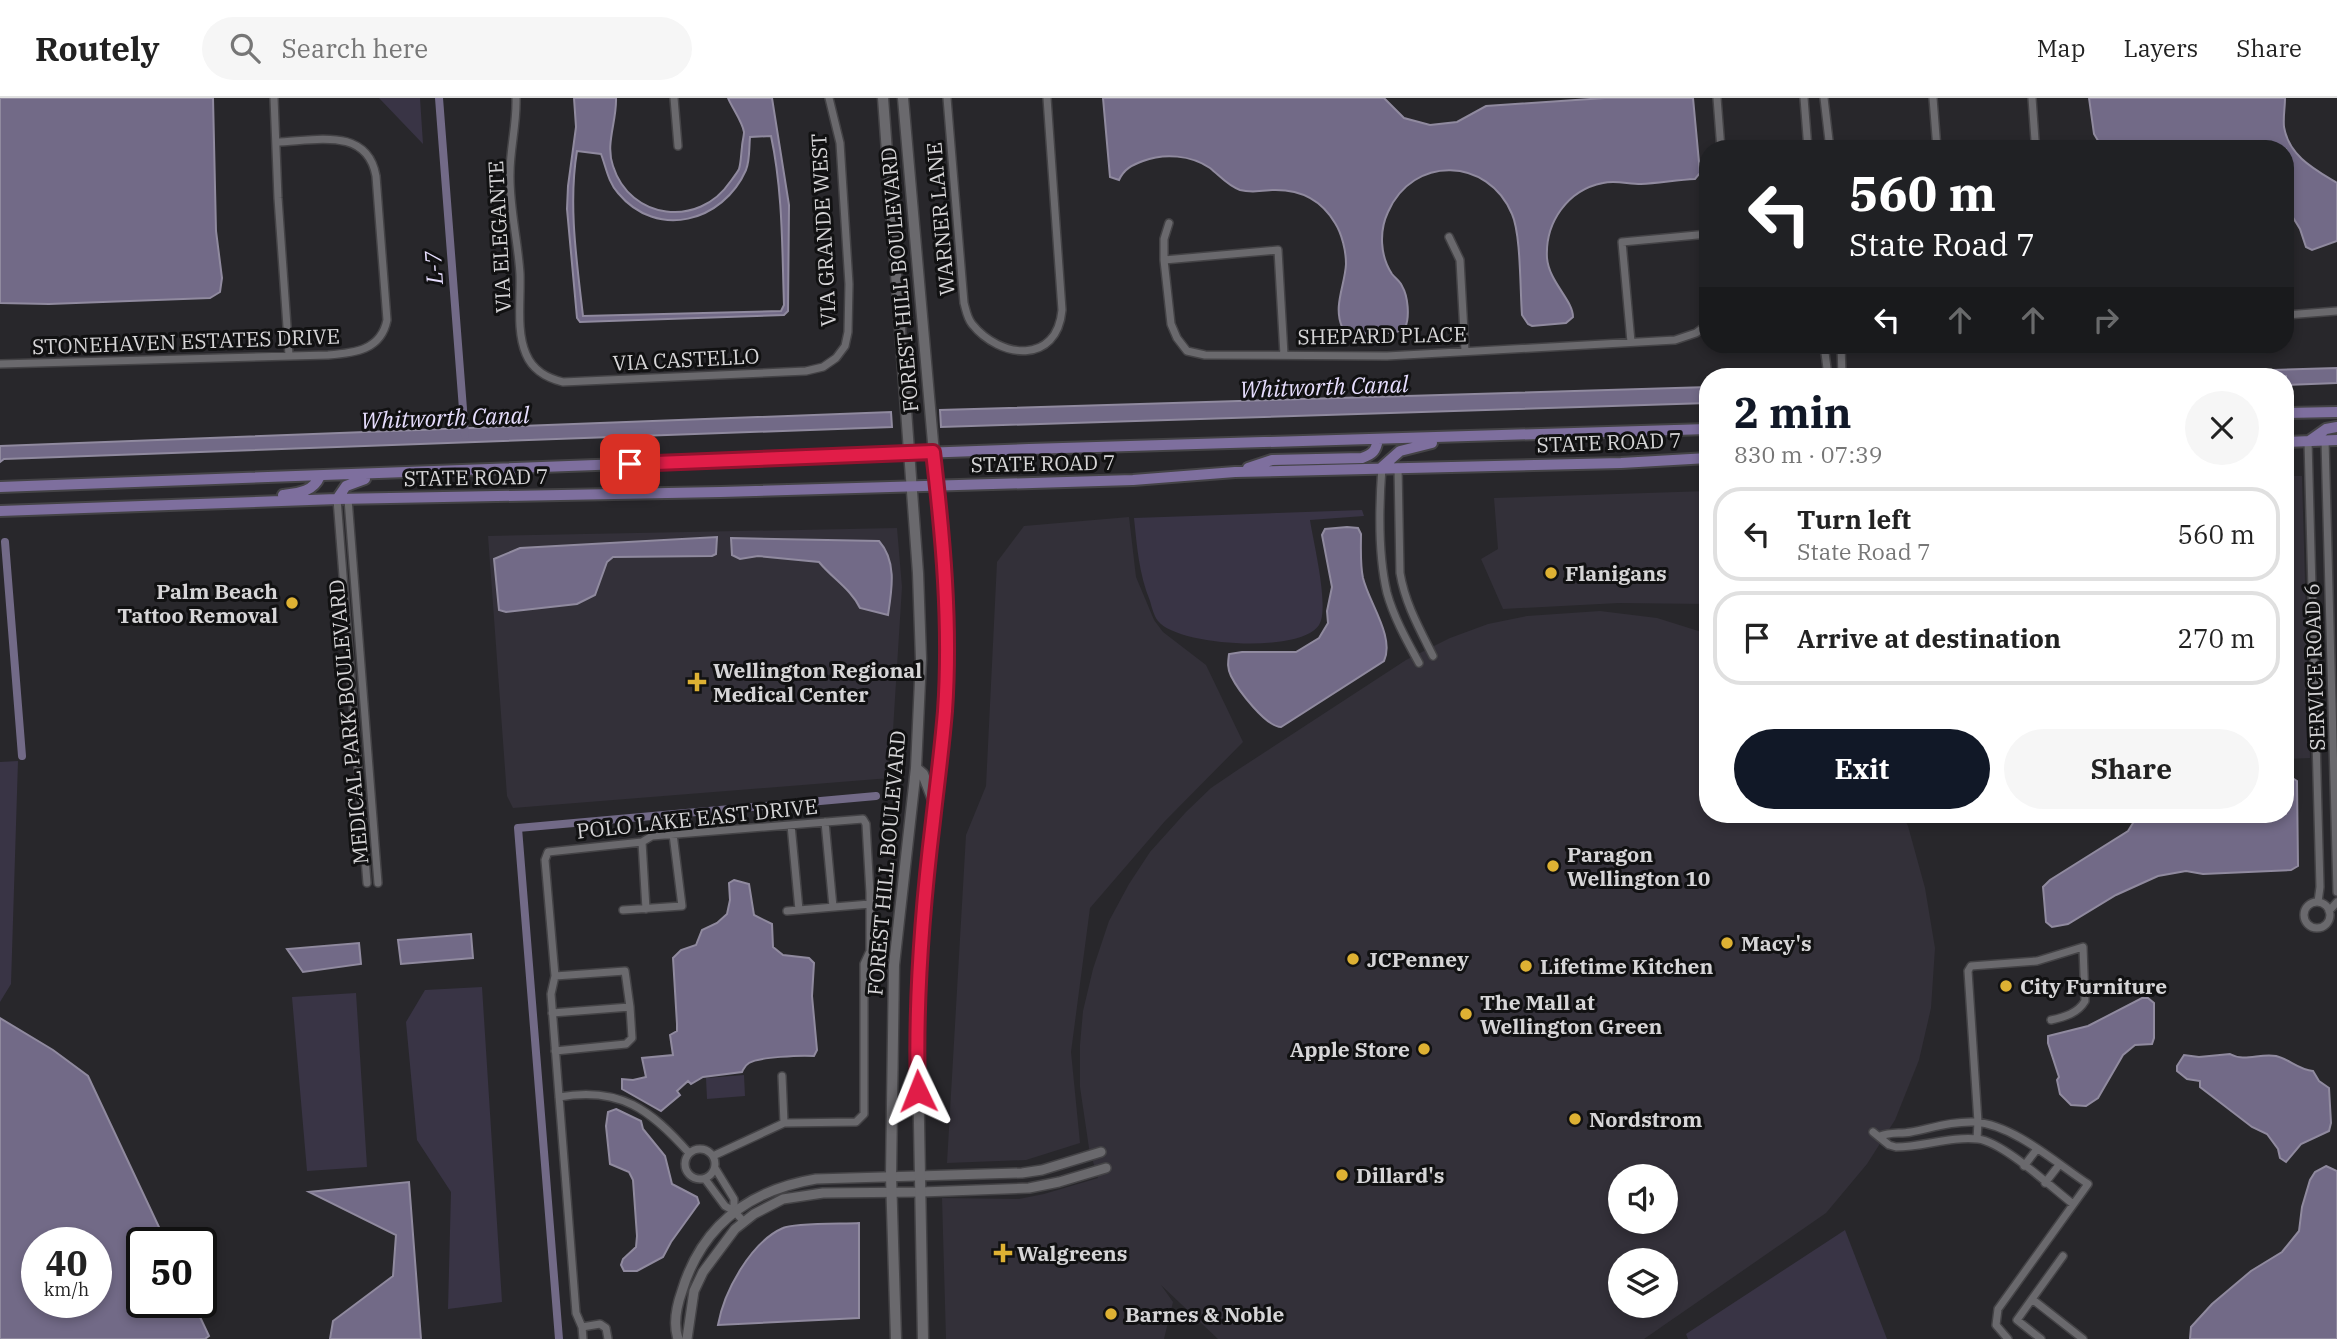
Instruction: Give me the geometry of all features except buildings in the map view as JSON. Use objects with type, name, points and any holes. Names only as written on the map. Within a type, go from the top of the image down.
[{"type":"main road","name":"FOREST HILL BOULEVARD","points":[[883,98],[918,573],[921,659],[916,768],[894,965],[891,1176],[896,1339]]},
{"type":"main road","name":"FOREST HILL BOULEVARD","points":[[903,98],[945,580],[947,666],[917,1015],[923,1339]]},
{"type":"main road","points":[[2294,413],[2337,412]]},
{"type":"main road","points":[[2308,441],[2326,429],[2337,427]]},
{"type":"main road","name":"STATE ROAD 7","points":[[0,488],[933,452],[1699,429]]},
{"type":"main road","points":[[1382,467],[1400,451],[1412,446],[1462,436]]},
{"type":"main road","points":[[1236,472],[1272,460],[1362,458],[1377,449],[1378,439]]},
{"type":"main road","points":[[2294,442],[2337,440]]},
{"type":"main road","name":"STATE ROAD 7","points":[[0,511],[342,499],[1133,480],[1236,472],[1621,463],[1699,458]]},
{"type":"main road","points":[[342,499],[346,486],[356,481],[402,473]]},
{"type":"main road","points":[[232,503],[300,493],[310,489],[320,476]]},
{"type":"main road","points":[[916,768],[923,774],[935,804]]},
{"type":"street","points":[[274,98],[289,355]]},
{"type":"street","name":"VIA ELEGANTE","points":[[516,98],[517,114],[510,174],[520,272],[522,339],[527,356],[537,371]]},
{"type":"street","points":[[674,98],[678,146]]},
{"type":"street","name":"VIA GRANDE WEST","points":[[829,98],[840,144],[849,284],[848,332],[845,346],[836,358]]},
{"type":"street","name":"WARNER LANE","points":[[947,98],[964,303],[970,322],[981,333],[1014,351],[1028,352],[1039,349],[1054,337],[1061,325],[1047,98]]},
{"type":"street","points":[[1717,98],[1720,140]]},
{"type":"street","points":[[1804,98],[1807,140]]},
{"type":"street","points":[[1822,98],[1829,140]]},
{"type":"street","points":[[1933,98],[1936,140]]},
{"type":"street","points":[[2032,98],[2035,140]]},
{"type":"street","name":"STONEHAVEN ESTATES DRIVE","points":[[0,364],[348,354],[366,349],[378,341],[387,320],[376,176],[371,160],[360,147],[344,140],[276,142]]},
{"type":"street","name":"SHEPARD PLACE","points":[[1169,223],[1164,239],[1164,260],[1171,324],[1187,351],[1205,355],[1387,356],[1675,340],[1699,331]]},
{"type":"street","points":[[1631,342],[1622,242],[1699,235]]},
{"type":"street","points":[[1449,237],[1460,260],[1465,351]]},
{"type":"street","points":[[1164,260],[1278,250],[1284,355]]},
{"type":"street","points":[[2294,314],[2337,311]]},
{"type":"street","name":"VIA CASTELLO","points":[[537,371],[564,382],[806,371],[823,367],[836,358]]},
{"type":"street","name":"SERVICE ROAD 6","points":[[2325,440],[2337,892]]},
{"type":"street","name":"SERVICE ROAD 6","points":[[2308,441],[2320,887],[2318,902]]},
{"type":"street","points":[[1382,467],[1380,489],[1384,576],[1395,617],[1419,663]]},
{"type":"street","points":[[1398,467],[1403,589],[1409,608],[1433,656]]},
{"type":"street","name":"MEDICAL PARK BOULEVARD","points":[[342,499],[352,559],[378,883]]},
{"type":"street","name":"MEDICAL PARK BOULEVARD","points":[[342,499],[341,560],[367,883]]},
{"type":"street","name":"MEDICAL PARK BOULEVARD","points":[[341,560],[352,559]]},
{"type":"street","name":"POLO LAKE EAST DRIVE","points":[[583,1339],[582,1327],[576,1314],[552,1013],[551,994],[555,976],[545,860],[548,852],[642,842],[652,836],[863,819],[866,824],[870,904],[870,951],[864,964],[864,1114],[856,1122],[784,1124],[713,1156]]},
{"type":"street","points":[[825,822],[833,907]]},
{"type":"street","points":[[791,825],[799,910]]},
{"type":"street","points":[[623,911],[682,906],[673,834]]},
{"type":"street","points":[[642,842],[646,909]]},
{"type":"street","points":[[2318,902],[2329,911],[2329,920],[2322,927],[2312,927],[2305,919],[2305,911],[2312,903],[2318,902]]},
{"type":"street","points":[[2329,911],[2337,902]]},
{"type":"street","points":[[787,911],[870,904]]},
{"type":"street","points":[[1977,1139],[1968,971],[1971,966],[2037,961],[2083,947],[2085,1001],[2081,1008],[2051,1020]]},
{"type":"street","points":[[555,976],[625,971],[632,1038],[626,1044],[555,1051]]},
{"type":"street","points":[[552,1013],[630,1007]]},
{"type":"street","points":[[782,1076],[784,1124]]},
{"type":"street","points":[[559,1097],[599,1095],[628,1103],[655,1118],[689,1153]]},
{"type":"street","points":[[2008,1339],[1996,1325],[1998,1309],[2088,1184],[2000,1128],[1978,1122],[1939,1125],[1912,1132],[1876,1134],[1889,1145],[1896,1147],[1977,1139],[2000,1147],[2073,1204]]},
{"type":"street","points":[[689,1153],[702,1149],[713,1156],[715,1168],[734,1199],[734,1211]]},
{"type":"street","points":[[2024,1166],[2036,1149]]},
{"type":"street","points":[[678,1339],[677,1313],[687,1274],[710,1235],[734,1211],[755,1198],[797,1182],[837,1177],[1022,1173],[1042,1170],[1101,1152]]},
{"type":"street","points":[[689,1153],[685,1163],[688,1172],[695,1179],[705,1179],[715,1168]]},
{"type":"street","points":[[2045,1183],[2059,1165]]},
{"type":"street","points":[[687,1339],[694,1291],[702,1272],[735,1229],[754,1214],[783,1199],[822,1193],[1029,1188],[1059,1182],[1106,1167]]},
{"type":"street","points":[[705,1179],[725,1206],[744,1222]]},
{"type":"street","points":[[2041,1339],[2017,1320],[2063,1256]]},
{"type":"street","points":[[2032,1299],[2083,1339]]},
{"type":"street","points":[[582,1327],[600,1324],[606,1328],[608,1339]]},
{"type":"shaded area","points":[[0,98],[213,98],[216,231],[222,278],[220,292],[210,298],[49,304],[0,303]]},
{"type":"shaded area","points":[[379,98],[420,98],[423,144]]},
{"type":"shaded area","points":[[574,98],[616,98],[610,149],[613,166],[622,184],[634,198],[649,207],[666,212],[684,211],[717,197],[739,169],[744,132],[728,98],[772,98],[789,205],[788,311],[784,315],[580,322],[577,318],[567,209],[576,127]],"holes":[[[771,136],[782,242],[784,305],[781,311],[583,316],[573,213],[577,151],[601,154],[618,193],[634,208],[651,217],[670,220],[688,219],[706,213],[722,202],[746,170],[750,137]]]},
{"type":"shaded area","points":[[1103,98],[1384,98],[1404,118],[1430,125],[1457,122],[1486,106],[1605,98],[1693,98],[1699,162],[1699,174],[1695,179],[1641,184],[1603,183],[1590,187],[1569,201],[1554,221],[1547,245],[1547,258],[1552,275],[1569,304],[1573,317],[1566,323],[1532,326],[1522,315],[1515,223],[1501,195],[1486,182],[1469,173],[1450,170],[1415,180],[1400,193],[1385,219],[1383,251],[1388,267],[1406,295],[1408,313],[1405,328],[1383,334],[1355,332],[1342,327],[1339,311],[1346,264],[1342,237],[1329,215],[1308,197],[1282,190],[1240,190],[1203,164],[1168,156],[1139,163],[1123,173],[1119,180],[1110,177]]},
{"type":"shaded area","points":[[2089,98],[2285,98],[2284,127],[2288,140],[2098,140],[2094,134]]},
{"type":"shaded area","points":[[2294,150],[2304,161],[2337,183],[2337,241],[2312,250],[2306,247],[2294,219]]},
{"type":"shaded area","points":[[2337,368],[2337,383],[2294,385],[2294,369]]},
{"type":"shaded area","points":[[1699,387],[1699,403],[941,427],[940,410]]},
{"type":"shaded area","points":[[891,412],[892,427],[4,459],[0,462],[0,446]]},
{"type":"shaded area","points":[[2294,476],[2302,476],[2310,758],[2294,759]]},
{"type":"shaded area","points":[[1699,491],[1699,604],[1619,603],[1503,609],[1481,559],[1498,549],[1494,498]]},
{"type":"shaded area","points":[[1362,510],[1364,516],[1310,520],[1323,604],[1319,625],[1308,634],[1265,643],[1213,641],[1170,630],[1155,617],[1141,571],[1134,518]]},
{"type":"shaded area","points":[[1129,517],[1136,577],[1154,620],[1163,632],[1206,665],[1243,742],[1165,821],[1090,908],[1071,1052],[1080,1143],[1026,1160],[947,1163],[966,835],[986,786],[997,562],[1024,526]]},
{"type":"shaded area","name":"Wellington Regional Medical Center","points":[[897,528],[902,587],[890,778],[513,808],[507,796],[488,536]]},
{"type":"shaded area","points":[[1358,528],[1361,534],[1363,578],[1384,631],[1387,652],[1384,661],[1281,727],[1275,725],[1253,707],[1235,682],[1229,670],[1229,654],[1296,652],[1319,638],[1328,623],[1327,611],[1332,587],[1322,535],[1325,529]]},
{"type":"shaded area","points":[[717,537],[716,554],[712,556],[613,557],[607,562],[595,595],[577,604],[506,612],[499,610],[494,559],[520,548]]},
{"type":"shaded area","points":[[731,538],[879,541],[891,566],[892,585],[888,615],[860,608],[852,595],[819,562],[758,556],[740,559],[732,555]]},
{"type":"shaded area","name":"The Mall at Wellington Green","points":[[1600,611],[1657,618],[1699,631],[1699,823],[1906,823],[1925,888],[1935,948],[1931,1008],[1919,1060],[1895,1120],[1867,1164],[1826,1213],[1678,1315],[1678,1248],[1608,1248],[1608,1318],[1674,1318],[1644,1339],[1218,1339],[1161,1285],[1173,1302],[1164,1339],[946,1339],[942,1198],[1019,1199],[1098,1178],[1089,1148],[1080,1087],[1083,1011],[1109,921],[1150,852],[1211,788],[1406,660],[1450,638],[1488,624],[1527,616]]},
{"type":"shaded area","points":[[18,761],[11,984],[0,1002],[0,762]]},
{"type":"shaded area","points":[[2294,779],[2297,781],[2298,866],[2291,870],[2203,874],[2186,871],[2158,876],[2116,895],[2068,924],[2052,927],[2046,922],[2043,887],[2128,831],[2133,823],[2294,823]]},
{"type":"shaded area","points":[[734,880],[749,884],[754,915],[772,924],[773,947],[783,955],[809,958],[814,963],[812,996],[817,1050],[814,1056],[762,1059],[749,1063],[742,1072],[703,1077],[691,1084],[688,1081],[677,1091],[680,1095],[661,1111],[622,1089],[622,1079],[646,1077],[642,1058],[673,1055],[670,1035],[677,1031],[677,1024],[673,958],[681,950],[696,945],[702,930],[717,923],[727,914],[729,883]]},
{"type":"shaded area","points":[[471,934],[473,958],[401,964],[398,940]]},
{"type":"shaded area","points":[[359,943],[361,964],[303,972],[287,949]]},
{"type":"shaded area","points":[[482,987],[502,1302],[448,1309],[451,1192],[417,1140],[406,1022],[425,990]]},
{"type":"shaded area","points":[[356,993],[367,1167],[307,1171],[292,997]]},
{"type":"shaded area","points":[[2142,998],[2148,998],[2154,1003],[2152,1044],[2135,1045],[2123,1055],[2098,1098],[2086,1106],[2071,1105],[2060,1094],[2057,1080],[2059,1077],[2048,1036],[2088,1026]]},
{"type":"shaded area","points":[[0,1018],[53,1050],[88,1076],[159,1227],[126,1227],[126,1318],[201,1318],[209,1336],[205,1339],[0,1339]]},
{"type":"shaded area","points":[[2230,1054],[2241,1057],[2276,1056],[2313,1071],[2319,1081],[2329,1088],[2329,1131],[2301,1144],[2286,1162],[2280,1158],[2278,1149],[2267,1134],[2252,1127],[2200,1087],[2200,1081],[2187,1079],[2177,1071],[2184,1055],[2199,1057]]},
{"type":"shaded area","points":[[744,1075],[745,1096],[707,1099],[706,1078]]},
{"type":"shaded area","points":[[616,1109],[641,1121],[643,1129],[665,1156],[672,1184],[697,1197],[699,1203],[663,1257],[637,1271],[624,1271],[621,1265],[623,1259],[636,1247],[637,1236],[633,1180],[629,1172],[610,1164],[606,1126],[608,1112]]},
{"type":"shaded area","points":[[2326,1166],[2337,1171],[2337,1339],[2190,1339],[2191,1327],[2212,1304],[2251,1271],[2282,1252],[2299,1231],[2302,1207],[2310,1180],[2315,1172]]},
{"type":"shaded area","points":[[409,1182],[421,1339],[330,1339],[333,1321],[393,1276],[396,1235],[309,1192]]},
{"type":"shaded area","points":[[859,1223],[859,1318],[718,1325],[726,1297],[741,1269],[760,1244],[771,1235],[783,1228],[797,1225]]},
{"type":"shaded area","points":[[1845,1230],[1887,1339],[1688,1339],[1686,1334]]},
{"type":"waterway","name":"L-7","points":[[439,98],[465,435]]},
{"type":"waterway","points":[[5,542],[22,756]]},
{"type":"waterway","points":[[559,1339],[518,828],[876,796]]},
{"type":"place","name":"Flanigans","points":[[1551,573]]},
{"type":"place","name":"Palm Beach Tattoo Removal","points":[[292,603]]},
{"type":"place","name":"Wellington Regional Medical Center","points":[[697,682]]},
{"type":"place","name":"Paragon Wellington 10","points":[[1553,866]]},
{"type":"place","name":"Macy's","points":[[1727,943]]},
{"type":"place","name":"JCPenney","points":[[1353,959]]},
{"type":"place","name":"Lifetime Kitchen","points":[[1526,966]]},
{"type":"place","name":"City Furniture","points":[[2006,986]]},
{"type":"place","name":"The Mall at Wellington Green","points":[[1466,1014]]},
{"type":"place","name":"Apple Store","points":[[1424,1049]]},
{"type":"place","name":"Nordstrom","points":[[1575,1119]]},
{"type":"place","name":"Dillard's","points":[[1342,1175]]},
{"type":"place","name":"Walgreens","points":[[1003,1253]]},
{"type":"place","name":"Barnes & Noble","points":[[1111,1314]]},
{"type":"route","points":[[630,464],[933,452],[945,580],[947,666],[945,711],[919,971],[916,1045],[918,1091]]},
{"type":"water label","name":"Whitworth Canal","points":[[1324,386]]},
{"type":"water label","name":"Whitworth Canal","points":[[445,417]]}]
